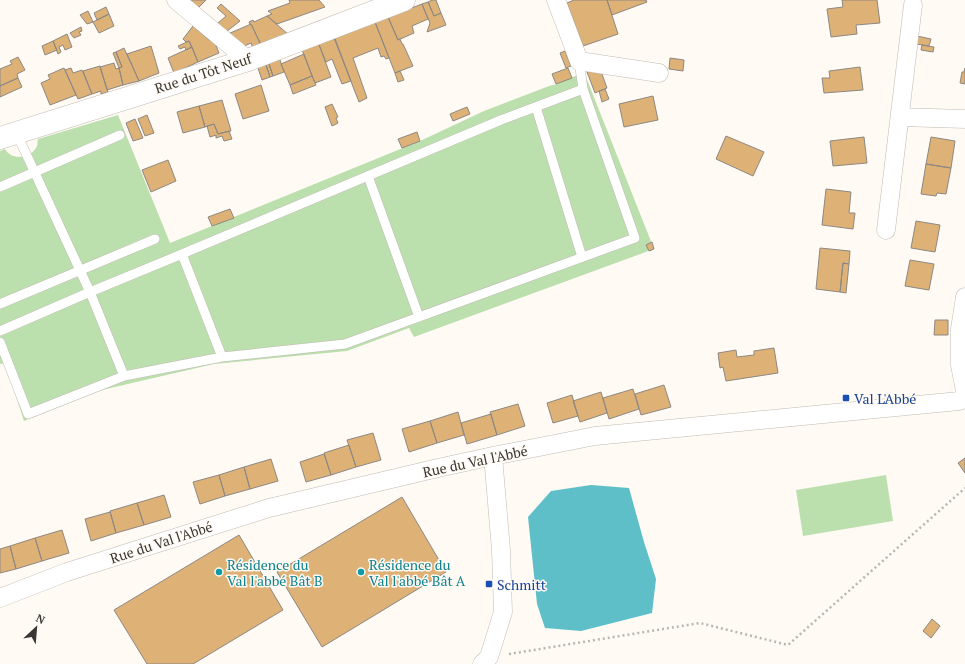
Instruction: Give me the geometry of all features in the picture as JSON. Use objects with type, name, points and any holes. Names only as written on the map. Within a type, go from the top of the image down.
[{"type":"street","points":[[176,0],[248,60]]},
{"type":"street","name":"Rue du Tôt Neuf","points":[[8,135],[248,60],[404,0]]},
{"type":"street","points":[[556,0],[579,61],[659,73]]},
{"type":"street","points":[[886,230],[913,5]]},
{"type":"street","points":[[900,117],[965,119]]},
{"type":"street","points":[[965,297],[960,329],[960,365],[965,391]]},
{"type":"street","name":"Rue du Val l'Abbé","points":[[0,598],[67,572],[269,508],[493,456],[595,436],[959,401],[965,399]]},
{"type":"street","points":[[485,660],[503,612],[501,550],[493,456]]},
{"type":"lane","points":[[0,342],[28,414],[124,376],[222,357],[345,344],[636,238],[583,89],[579,61]]},
{"type":"lane","points":[[0,331],[502,120],[583,89]]},
{"type":"lane","points":[[536,107],[582,257]]},
{"type":"lane","points":[[8,135],[35,172],[90,292],[124,376]]},
{"type":"lane","points":[[0,187],[120,135]]},
{"type":"lane","points":[[368,176],[419,317]]},
{"type":"lane","points":[[0,304],[155,239]]},
{"type":"lane","points":[[182,254],[222,357]]},
{"type":"path","points":[[485,660],[700,623],[788,645],[965,488]]},
{"type":"green space","points":[[584,72],[654,249],[414,337],[409,328],[347,351],[214,364],[102,390],[24,421],[5,363],[0,364],[0,151],[5,149],[12,156],[17,157],[27,155],[35,150],[38,139],[118,115],[170,243],[420,141],[484,111],[557,84]]},
{"type":"green space","points":[[886,475],[893,521],[803,536],[796,490]]},
{"type":"water","points":[[591,485],[629,488],[656,579],[652,613],[581,631],[545,628],[537,604],[528,517],[551,491]]},
{"type":"building","points":[[189,0],[206,0],[198,8]]},
{"type":"building","points":[[289,0],[319,0],[325,7],[277,24],[267,16],[272,14],[268,11],[290,3]]},
{"type":"building","points":[[436,0],[441,13],[434,16],[428,2]]},
{"type":"building","points":[[574,0],[607,0],[618,34],[583,46],[567,3]]},
{"type":"building","points":[[607,0],[646,0],[647,2],[612,15]]},
{"type":"building","points":[[842,0],[877,0],[880,23],[856,25],[857,34],[831,37],[827,9],[843,7]]},
{"type":"building","points":[[428,2],[434,16],[441,13],[446,25],[427,32],[430,23],[422,4]]},
{"type":"building","points":[[221,4],[240,21],[226,32],[217,24],[226,16],[217,8]]},
{"type":"building","points":[[422,4],[428,19],[412,26],[414,33],[398,40],[388,17]]},
{"type":"building","points":[[106,7],[109,14],[97,20],[94,13]]},
{"type":"building","points":[[88,11],[93,22],[87,24],[80,15]]},
{"type":"building","points":[[109,14],[114,26],[99,33],[93,22]]},
{"type":"building","points":[[267,16],[289,35],[261,45],[249,22],[253,20],[254,22]]},
{"type":"building","points":[[388,17],[398,40],[400,39],[403,44],[413,66],[395,73],[375,22]]},
{"type":"building","points":[[375,22],[389,58],[386,59],[384,56],[381,57],[378,48],[353,58],[367,98],[359,102],[334,38]]},
{"type":"building","points":[[251,24],[261,45],[253,48],[251,43],[242,47],[228,34]]},
{"type":"building","points":[[193,26],[209,40],[213,38],[219,53],[198,62],[189,41],[186,42],[183,39]]},
{"type":"building","points":[[81,27],[82,31],[79,32],[81,35],[74,38],[70,33]]},
{"type":"building","points":[[67,34],[72,47],[65,50],[63,45],[59,47],[61,52],[58,54],[53,41]]},
{"type":"building","points":[[334,36],[351,81],[342,84],[332,59],[326,62],[318,42]]},
{"type":"building","points":[[917,36],[931,39],[929,46],[916,44]]},
{"type":"building","points":[[53,41],[57,50],[45,55],[42,46]]},
{"type":"building","points":[[189,41],[192,47],[186,50],[185,47],[180,49],[178,46]]},
{"type":"building","points":[[318,42],[331,77],[315,83],[302,50]]},
{"type":"building","points":[[922,45],[934,47],[933,52],[921,50]]},
{"type":"building","points":[[151,46],[159,73],[139,81],[127,54]]},
{"type":"building","points":[[192,47],[198,62],[174,73],[168,58]]},
{"type":"building","points":[[124,48],[139,81],[123,85],[119,68],[122,67],[116,52]]},
{"type":"building","points":[[565,51],[571,66],[566,68],[560,53]]},
{"type":"building","points":[[116,52],[122,67],[119,68],[113,53]]},
{"type":"building","points":[[304,54],[312,76],[290,85],[281,64]]},
{"type":"building","points":[[18,57],[25,70],[17,74],[18,78],[0,86],[0,69],[12,64],[10,61]]},
{"type":"building","points":[[279,57],[284,72],[273,76],[268,61]]},
{"type":"building","points":[[670,58],[684,60],[683,71],[669,69]]},
{"type":"building","points":[[268,61],[273,76],[270,77],[265,62]]},
{"type":"building","points":[[265,62],[270,77],[262,80],[257,65]]},
{"type":"building","points":[[114,63],[116,69],[119,68],[123,85],[107,90],[100,67]]},
{"type":"building","points":[[100,66],[108,92],[101,94],[101,91],[92,94],[83,71]]},
{"type":"building","points":[[599,66],[607,88],[595,93],[587,72]]},
{"type":"building","points":[[860,67],[863,90],[824,93],[822,78],[830,78],[829,71]]},
{"type":"building","points":[[64,68],[76,95],[50,105],[41,83],[50,79],[48,75]]},
{"type":"building","points":[[71,68],[73,73],[82,70],[92,94],[78,99],[65,70]]},
{"type":"building","points":[[568,68],[572,78],[556,84],[552,74]]},
{"type":"building","points":[[965,68],[965,84],[960,83],[962,72],[964,72]]},
{"type":"building","points":[[400,71],[404,80],[398,82],[395,73]]},
{"type":"building","points":[[312,76],[316,85],[293,94],[290,85]]},
{"type":"building","points":[[18,78],[22,87],[0,97],[0,86]]},
{"type":"building","points":[[261,85],[269,111],[243,119],[235,94]]},
{"type":"building","points":[[605,89],[609,99],[602,102],[599,91]]},
{"type":"building","points":[[653,96],[658,120],[624,127],[619,104]]},
{"type":"building","points":[[222,100],[231,131],[218,134],[214,124],[205,127],[199,106]]},
{"type":"building","points":[[332,104],[338,117],[336,118],[338,123],[332,126],[325,107]]},
{"type":"building","points":[[199,106],[205,127],[183,133],[177,112]]},
{"type":"building","points":[[467,107],[470,114],[453,121],[450,114]]},
{"type":"building","points":[[147,115],[154,133],[145,136],[138,119]]},
{"type":"building","points":[[135,119],[143,138],[133,141],[126,123]]},
{"type":"building","points":[[214,124],[218,134],[229,131],[232,139],[224,141],[222,136],[216,138],[216,135],[210,137],[207,126]]},
{"type":"building","points":[[417,132],[420,141],[402,148],[398,139]]},
{"type":"building","points":[[726,136],[764,152],[753,176],[716,159]]},
{"type":"building","points":[[864,137],[867,163],[833,166],[830,141]]},
{"type":"building","points":[[931,137],[955,141],[951,168],[926,164]]},
{"type":"building","points":[[168,160],[176,181],[151,192],[142,170]]},
{"type":"building","points":[[926,164],[951,168],[946,194],[937,193],[936,196],[921,194]]},
{"type":"building","points":[[826,189],[851,192],[849,213],[855,213],[853,229],[822,225]]},
{"type":"building","points":[[230,209],[234,218],[212,226],[208,217]]},
{"type":"building","points":[[916,221],[940,225],[935,252],[911,248]]},
{"type":"building","points":[[652,242],[654,249],[649,251],[646,245]]},
{"type":"building","points":[[820,248],[850,251],[849,264],[843,263],[840,292],[816,289]]},
{"type":"building","points":[[910,260],[934,264],[929,290],[905,286]]},
{"type":"building","points":[[843,263],[849,264],[846,293],[840,292]]},
{"type":"building","points":[[935,320],[948,320],[948,335],[934,335]]},
{"type":"building","points":[[774,348],[778,373],[726,381],[723,367],[720,368],[718,353],[736,350],[737,357],[754,355],[754,351]]},
{"type":"building","points":[[664,385],[671,407],[641,415],[635,394]]},
{"type":"building","points":[[633,389],[639,409],[609,419],[603,398]]},
{"type":"building","points":[[601,392],[607,413],[580,422],[573,401]]},
{"type":"building","points":[[572,395],[578,416],[553,423],[547,403]]},
{"type":"building","points":[[518,404],[525,426],[497,435],[490,412]]},
{"type":"building","points":[[458,412],[464,435],[437,443],[430,421]]},
{"type":"building","points":[[491,414],[497,435],[467,444],[461,423]]},
{"type":"building","points":[[430,421],[437,443],[409,452],[402,429]]},
{"type":"building","points":[[373,433],[381,460],[356,467],[347,440]]},
{"type":"building","points":[[349,445],[356,467],[331,475],[324,453]]},
{"type":"building","points":[[324,454],[331,475],[306,482],[300,462]]},
{"type":"building","points":[[965,458],[965,473],[958,463]]},
{"type":"building","points":[[271,459],[278,481],[250,489],[244,467]]},
{"type":"building","points":[[244,467],[250,489],[225,496],[219,475]]},
{"type":"building","points":[[219,475],[225,496],[200,504],[193,482]]},
{"type":"building","points":[[164,495],[171,517],[144,525],[137,503]]},
{"type":"building","name":"Résidence du Val l'abbé Bât A","points":[[402,497],[446,572],[322,647],[277,572]]},
{"type":"building","points":[[137,503],[144,525],[116,533],[110,511]]},
{"type":"building","points":[[110,512],[116,533],[91,541],[85,519]]},
{"type":"building","points":[[62,530],[69,553],[42,561],[35,538]]},
{"type":"building","name":"Résidence du Val l'abbé Bât B","points":[[239,535],[283,610],[193,664],[147,664],[114,610]]},
{"type":"building","points":[[35,538],[42,561],[16,569],[10,546]]},
{"type":"building","points":[[10,546],[16,569],[0,573],[0,549]]},
{"type":"building","points":[[932,619],[940,626],[931,638],[923,631]]},
{"type":"place","name":"Val L'Abbé","points":[[846,398]]},
{"type":"place","name":"Résidence du Val l'abbé Bât B","points":[[219,572]]},
{"type":"place","name":"Résidence du Val l'abbé Bât A","points":[[361,572]]},
{"type":"place","name":"Schmitt","points":[[489,584]]}]
